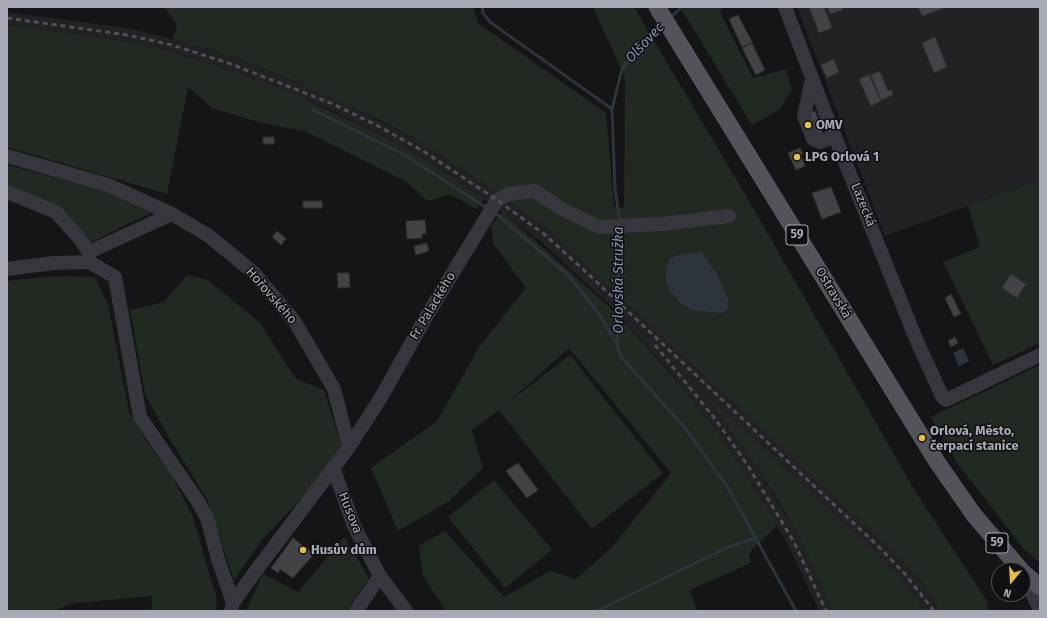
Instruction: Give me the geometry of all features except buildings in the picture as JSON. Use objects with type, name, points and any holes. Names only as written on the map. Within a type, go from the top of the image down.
[{"type":"main road","name":"Ostravská","points":[[657,7],[926,444],[974,515],[1014,562]]},
{"type":"main road","points":[[1031,580],[1040,587]]},
{"type":"street","name":"Lazecká","points":[[785,7],[916,339],[942,396],[946,400],[1040,355]]},
{"type":"street","points":[[812,78],[804,116],[808,127],[813,139],[816,142],[820,142],[835,136]]},
{"type":"street","name":"Hořovského","points":[[7,156],[108,185],[172,214],[209,236],[254,273],[295,322],[334,389],[349,447]]},
{"type":"street","name":"Fr. Palackého","points":[[232,607],[334,470],[380,400],[426,317],[497,200],[509,194],[535,191],[560,208],[599,227],[662,224],[729,216]]},
{"type":"street","points":[[7,192],[56,212],[79,238],[89,257],[115,277],[140,417],[198,500],[207,518],[232,607]]},
{"type":"street","points":[[7,269],[89,257],[172,214]]},
{"type":"street","name":"Husova","points":[[334,470],[354,526],[380,576],[406,611]]},
{"type":"street","points":[[356,611],[380,576]]},
{"type":"street","points":[[1031,590],[1040,610]]},
{"type":"shaded area","points":[[164,7],[473,7],[478,23],[606,113],[614,207],[624,208],[625,78],[593,7],[634,7],[749,201],[915,491],[987,601],[988,611],[942,611],[911,569],[548,229],[426,145],[381,120],[295,81],[234,57],[173,39],[177,24]]},
{"type":"shaded area","points":[[680,7],[722,7],[720,12],[753,78],[786,69],[792,90],[779,110],[752,125]]},
{"type":"shaded area","points":[[797,7],[1040,7],[1040,180],[885,236]]},
{"type":"shaded area","points":[[7,12],[128,28],[173,39],[234,57],[336,98],[427,145],[548,229],[590,267],[883,541],[911,569],[942,611],[925,611],[900,578],[873,550],[706,396],[754,463],[800,539],[833,611],[819,611],[788,545],[743,470],[711,424],[676,379],[613,308],[539,240],[484,199],[420,157],[375,132],[330,110],[229,70],[170,52],[125,41],[7,25]]},
{"type":"shaded area","points":[[7,25],[125,41],[170,52],[229,70],[290,93],[375,132],[420,157],[484,199],[476,209],[450,194],[428,201],[405,181],[304,131],[262,123],[212,108],[188,87],[167,194],[7,147]]},
{"type":"shaded area","points":[[7,165],[103,190],[151,213],[89,243],[7,186]]},
{"type":"shaded area","points":[[1040,180],[1040,343],[993,365],[943,262],[980,247],[968,206]]},
{"type":"shaded area","points":[[503,212],[618,315],[675,379],[711,424],[743,470],[777,526],[753,548],[749,556],[751,563],[690,590],[697,611],[446,611],[423,576],[419,546],[445,531],[504,597],[550,571],[576,579],[613,546],[671,473],[569,348],[506,404],[570,355],[663,473],[592,529],[499,410],[472,430],[483,468],[449,501],[398,531],[371,468],[437,421],[480,346],[526,288],[493,243],[491,225]]},
{"type":"shaded area","points":[[701,252],[717,274],[728,300],[728,308],[721,313],[692,310],[680,303],[670,291],[666,280],[666,270],[669,259],[677,255]]},
{"type":"shaded area","points":[[187,275],[208,280],[260,323],[296,379],[324,390],[341,446],[310,489],[261,541],[234,580],[207,499],[169,438],[145,394],[130,310],[164,302]]},
{"type":"shaded area","points":[[53,276],[95,277],[108,304],[129,412],[147,442],[171,474],[192,515],[217,600],[216,611],[151,611],[153,596],[75,603],[52,611],[7,611],[7,281]]},
{"type":"shaded area","points":[[963,348],[969,361],[959,366],[953,353]]},
{"type":"shaded area","points":[[1040,365],[1040,563],[1024,549],[957,463],[931,417]]},
{"type":"shaded area","points":[[704,393],[873,550],[900,578],[925,611],[833,611],[800,539],[776,497],[754,463]]},
{"type":"shaded area","points":[[494,480],[552,550],[505,588],[448,517]]},
{"type":"shaded area","points":[[344,537],[369,578],[347,611],[246,611],[263,574],[298,592]]},
{"type":"waterway","name":"Orlovská Stružka","points":[[482,7],[483,13],[490,22],[612,109],[615,189],[620,223]]},
{"type":"waterway","name":"Olšovec","points":[[670,18],[682,7]]},
{"type":"waterway","name":"Olšovec","points":[[612,109],[622,69],[652,33],[661,25]]},
{"type":"waterway","points":[[313,110],[403,154],[487,208]]},
{"type":"waterway","points":[[494,212],[569,276],[599,314],[618,346]]},
{"type":"waterway","name":"Orlovská Stružka","points":[[621,230],[617,304],[618,348],[621,357],[686,429],[728,488],[796,611]]},
{"type":"waterway","points":[[597,611],[728,547],[756,538]]},
{"type":"railway","points":[[7,18],[127,35],[172,45],[231,64],[333,104],[378,126],[423,151],[497,200],[544,234],[878,546],[905,574],[934,611]]},
{"type":"railway","points":[[655,345],[716,420],[748,466],[794,542],[826,611]]},
{"type":"place","name":"OMV","points":[[808,125]]},
{"type":"place","name":"LPG Orlová 1","points":[[797,157]]},
{"type":"place","name":"Orlová, Město, čerpací stanice","points":[[922,438]]},
{"type":"place","name":"Husův dům","points":[[303,550]]}]
